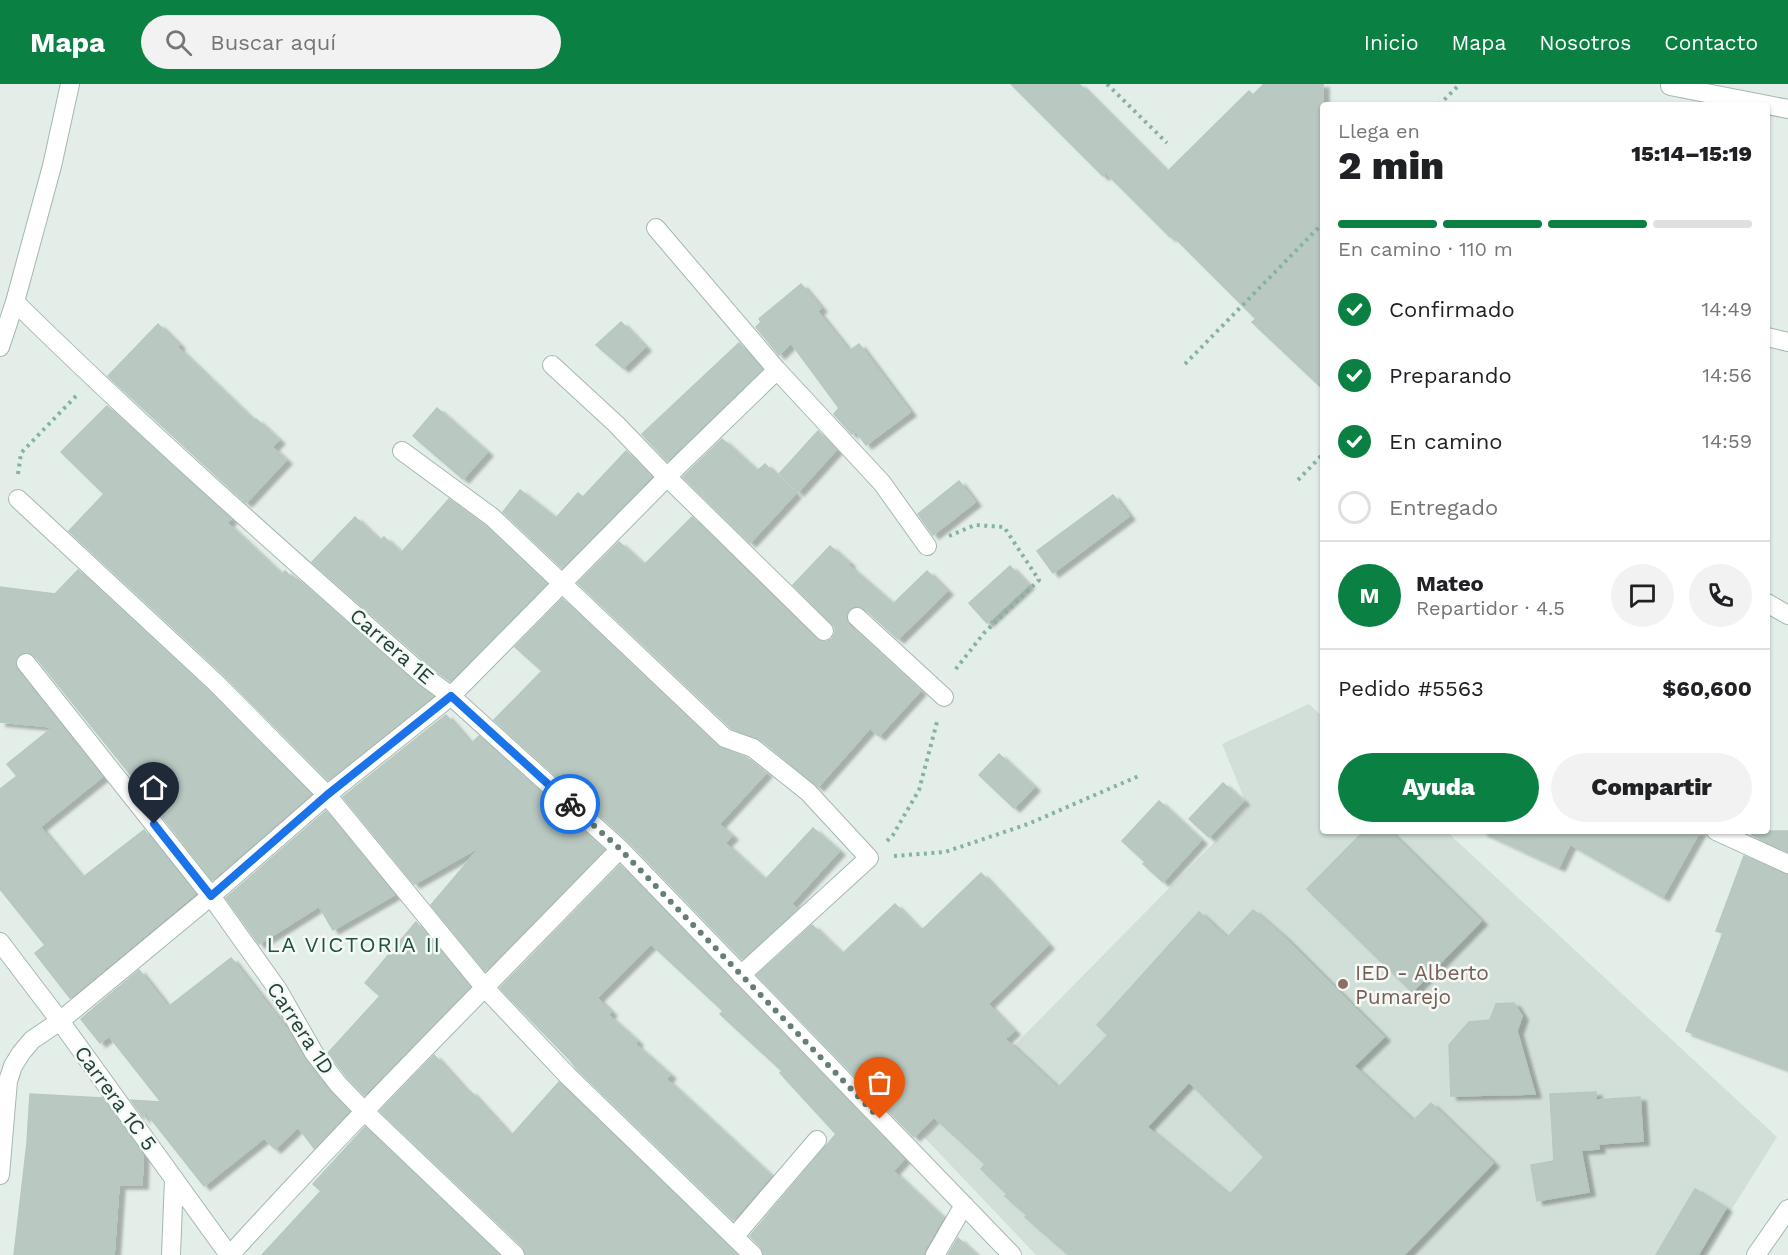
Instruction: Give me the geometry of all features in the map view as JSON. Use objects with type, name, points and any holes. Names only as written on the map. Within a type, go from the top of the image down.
[{"type":"street","points":[[0,347],[15,302],[52,166],[70,84]]},
{"type":"street","points":[[1670,86],[1752,102]]},
{"type":"street","points":[[1770,105],[1788,109]]},
{"type":"street","points":[[656,228],[777,370],[882,483],[927,546]]},
{"type":"street","name":"Carrera 1E","points":[[15,302],[93,378],[303,568],[424,676],[451,696],[620,849],[1012,1255]]},
{"type":"street","points":[[1770,338],[1788,342]]},
{"type":"street","points":[[552,366],[616,424],[824,631]]},
{"type":"street","points":[[0,1175],[8,1081],[13,1066],[32,1040],[60,1021],[211,896],[327,795],[451,696],[667,477],[777,370]]},
{"type":"street","points":[[402,451],[492,518],[725,738],[753,748],[808,792],[869,858],[741,975]]},
{"type":"street","points":[[18,499],[215,682],[327,795],[485,988],[568,1076],[753,1255]]},
{"type":"street","points":[[1770,605],[1788,615]]},
{"type":"street","points":[[857,617],[944,697]]},
{"type":"street","name":"Carrera 1D","points":[[26,663],[211,896],[278,990],[314,1053],[338,1084],[515,1255]]},
{"type":"street","points":[[1723,834],[1788,864]]},
{"type":"street","points":[[229,1255],[364,1111],[620,849]]},
{"type":"street","name":"Carrera 1C 5","points":[[0,942],[229,1255]]},
{"type":"street","points":[[734,1237],[817,1140]]},
{"type":"street","points":[[171,1255],[174,1179]]},
{"type":"street","points":[[935,1255],[964,1206]]},
{"type":"street","points":[[1756,1255],[1788,1209]]},
{"type":"path","points":[[1107,84],[1167,143]]},
{"type":"path","points":[[1442,102],[1460,84]]},
{"type":"path","points":[[1185,364],[1320,226]]},
{"type":"path","points":[[18,499],[17,484],[21,453],[93,378]]},
{"type":"path","points":[[1298,480],[1320,457]]},
{"type":"path","points":[[869,858],[893,835],[919,790],[944,697],[956,667],[984,633],[1039,580],[1004,527],[975,525],[927,546]]},
{"type":"path","points":[[869,858],[945,852],[1028,824],[1142,775]]},
{"type":"shaded area","name":"IED - Alberto Pumarejo","points":[[1309,704],[1320,714],[1320,834],[1449,834],[1777,1137],[1703,1255],[1036,1255],[924,1137],[1248,808],[1222,744]]},
{"type":"building","points":[[1011,84],[1079,84],[1167,172],[1249,91],[1253,95],[1264,84],[1323,84],[1323,102],[1320,102],[1320,386],[1252,322],[1256,319],[1172,235],[1170,237],[1106,173],[1103,176]]},
{"type":"building","points":[[801,284],[821,308],[817,311],[849,351],[859,344],[910,412],[866,445],[855,430],[852,434],[834,414],[839,408],[791,343],[779,355],[756,327],[761,322],[759,319]]},
{"type":"building","points":[[621,322],[645,347],[623,368],[596,345]]},
{"type":"building","points":[[158,324],[179,345],[177,347],[254,421],[256,419],[279,440],[272,447],[286,460],[246,503],[108,376]]},
{"type":"building","points":[[739,343],[762,369],[667,461],[642,434]]},
{"type":"building","points":[[107,406],[231,519],[227,523],[282,575],[285,571],[294,580],[296,578],[433,696],[328,780],[223,674],[69,531],[104,494],[61,452]]},
{"type":"building","points":[[437,408],[487,452],[463,479],[413,436]]},
{"type":"building","points":[[818,431],[836,450],[798,492],[779,474]]},
{"type":"building","points":[[722,439],[757,471],[765,464],[795,494],[750,543],[683,477]]},
{"type":"building","points":[[626,451],[651,477],[562,568],[503,512],[520,490],[556,518],[578,493],[583,497]]},
{"type":"building","points":[[959,481],[975,502],[933,535],[918,514]]},
{"type":"building","points":[[1113,495],[1129,516],[1053,573],[1037,551]]},
{"type":"building","points":[[449,499],[484,525],[546,584],[450,681],[431,667],[312,562],[355,517],[380,541],[384,537],[401,553]]},
{"type":"building","points":[[692,517],[821,642],[832,639],[835,627],[793,585],[830,546],[893,604],[927,571],[947,591],[898,639],[864,608],[854,606],[848,610],[846,620],[849,625],[920,691],[879,736],[870,728],[818,787],[760,739],[731,728],[578,583],[619,542],[644,565]]},
{"type":"building","points":[[1010,566],[1028,585],[987,623],[969,603]]},
{"type":"building","points":[[78,570],[207,690],[311,794],[212,880],[163,815],[35,656],[25,652],[19,655],[15,664],[17,670],[102,777],[40,827],[82,878],[144,830],[195,894],[70,998],[35,953],[45,945],[0,889],[0,789],[17,776],[7,764],[53,727],[0,722],[0,587],[55,594]]},
{"type":"building","points":[[562,599],[717,746],[747,758],[766,773],[719,824],[732,836],[725,843],[765,880],[813,828],[839,851],[791,904],[797,909],[742,959],[628,841],[494,720],[542,671],[515,647]]},
{"type":"building","points":[[446,715],[471,744],[479,736],[604,850],[485,971],[431,905],[481,846],[414,884],[343,797]]},
{"type":"building","points":[[999,754],[1034,787],[1014,808],[979,775]]},
{"type":"building","points":[[1223,783],[1243,801],[1209,837],[1189,819]]},
{"type":"building","points":[[1159,801],[1201,840],[1163,882],[1122,841]]},
{"type":"building","points":[[326,811],[394,895],[333,930],[319,906],[259,944],[226,898]]},
{"type":"building","points":[[1770,831],[1788,831],[1788,852],[1752,835],[1770,834]]},
{"type":"building","points":[[1361,834],[1392,834],[1481,921],[1412,992],[1307,889]]},
{"type":"building","points":[[1488,834],[1698,834],[1663,897],[1570,844],[1559,867]]},
{"type":"building","points":[[1744,856],[1788,875],[1788,1069],[1686,1031],[1723,933],[1716,931]]},
{"type":"building","points":[[620,865],[904,1159],[893,1171],[943,1218],[925,1249],[924,1255],[764,1255],[761,1247],[750,1236],[836,1134],[780,1073],[782,1071],[720,1014],[723,1011],[651,944],[597,998],[611,1012],[608,1015],[637,1041],[635,1044],[670,1075],[666,1079],[771,1176],[733,1220],[576,1068],[500,988]]},
{"type":"building","points":[[981,873],[1048,945],[988,1004],[1014,1031],[1005,1039],[1058,1088],[1108,1035],[1097,1025],[1199,912],[1227,938],[1253,910],[1284,937],[1384,1037],[1354,1066],[1413,1121],[1431,1103],[1493,1163],[1404,1255],[1069,1255],[1025,1217],[1027,1215],[1005,1196],[1007,1194],[981,1169],[985,1164],[934,1117],[914,1137],[757,975],[812,925],[842,954],[895,904],[921,931]],"holes":[[[1189,1082],[1264,1157],[1229,1195],[1147,1127]]]},
{"type":"building","points":[[416,922],[470,987],[364,1095],[328,1053],[380,996],[365,983]]},
{"type":"building","points":[[231,958],[288,1031],[305,1060],[329,1091],[349,1111],[314,1148],[298,1127],[275,1149],[264,1138],[204,1186],[144,1110],[144,1118],[131,1100],[161,1102],[109,1036],[100,1043],[81,1019],[139,970],[168,1007]]},
{"type":"building","points":[[1514,1003],[1522,1016],[1517,1031],[1535,1094],[1451,1096],[1449,1045],[1469,1022],[1490,1020],[1496,1004]]},
{"type":"building","points":[[434,1055],[511,1136],[559,1082],[737,1255],[526,1255],[523,1247],[380,1111]]},
{"type":"building","points":[[1596,1092],[1596,1100],[1640,1097],[1643,1141],[1598,1144],[1599,1149],[1581,1150],[1589,1192],[1537,1201],[1531,1165],[1554,1161],[1550,1094]]},
{"type":"building","points":[[30,1094],[102,1098],[143,1155],[142,1185],[119,1185],[114,1255],[14,1255],[27,1143]]},
{"type":"building","points":[[365,1127],[499,1255],[262,1255],[321,1191],[313,1184]]},
{"type":"building","points":[[1695,1189],[1726,1208],[1698,1255],[1656,1255]]},
{"type":"building","points":[[958,1238],[976,1255],[948,1255]]},
{"type":"way so far","points":[[570,804],[620,849],[880,1119]]},
{"type":"place","name":"IED - Alberto Pumarejo","points":[[1343,984]]},
{"type":"district","name":"LA VICTORIA II","points":[[354,944]]},
{"type":"route","points":[[154,824],[211,896],[327,795],[451,696],[570,804]]}]
